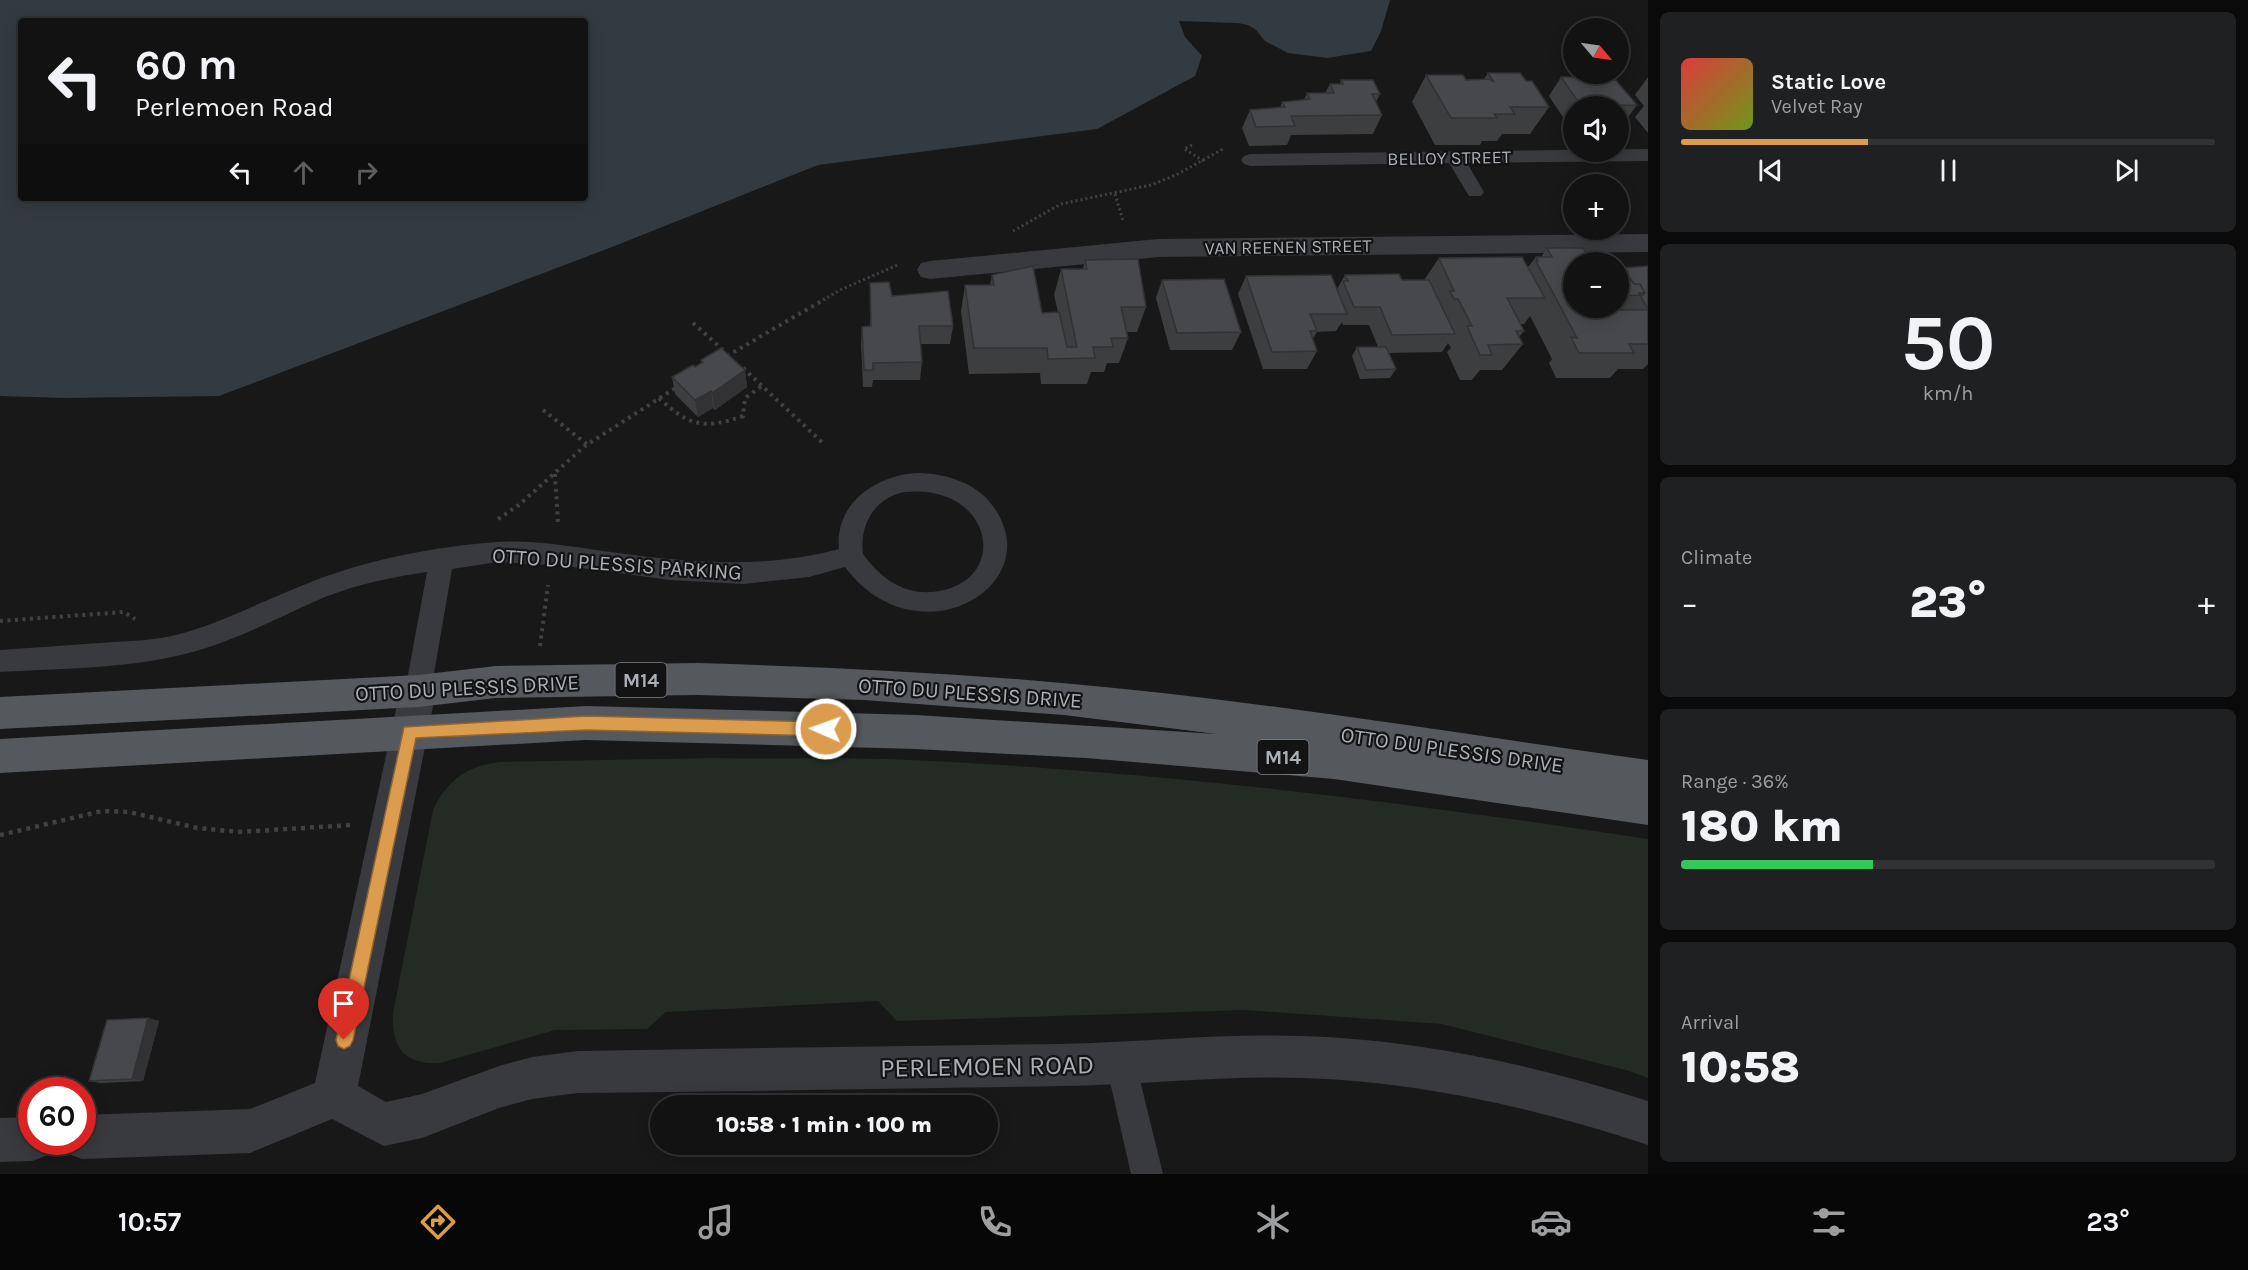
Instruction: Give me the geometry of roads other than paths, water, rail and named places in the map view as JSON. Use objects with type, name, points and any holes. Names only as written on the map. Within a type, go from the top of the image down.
[{"type":"main road","name":"OTTO DU PLESSIS DRIVE","points":[[0,713],[418,691],[506,681],[698,680],[864,684],[1064,699],[1274,724],[1648,778]]},
{"type":"main road","name":"OTTO DU PLESSIS DRIVE","points":[[0,756],[597,723],[892,731],[1086,741],[1334,762],[1648,807]]},
{"type":"street","name":"VAN REENEN STREET","points":[[930,270],[1158,248],[1648,243]]},
{"type":"street","points":[[96,1136],[250,1131],[334,1097],[418,691]]},
{"type":"street","name":"PERLEMOEN ROAD","points":[[334,1097],[384,1124],[422,1116],[510,1084],[578,1072],[1121,1064],[1204,1058],[1304,1057],[1413,1066],[1507,1083],[1648,1123]]},
{"type":"street","points":[[0,1140],[18,1139]]},
{"type":"lane","name":"BELLOY STREET","points":[[1250,160],[1648,155]]},
{"type":"lane","points":[[1455,158],[1475,192]]},
{"type":"lane","points":[[928,482],[950,487],[970,498],[986,513],[995,532],[996,552],[989,571],[975,588],[955,599],[931,603],[906,601],[883,591],[865,576],[851,556],[851,538],[855,518],[867,502],[884,489],[905,483],[928,482]]},
{"type":"lane","name":"OTTO DU PLESSIS PARKING","points":[[0,661],[148,651],[176,646],[206,637],[319,589],[362,574],[394,567],[498,552],[566,556],[670,570],[742,574],[809,567],[851,556]]},
{"type":"lane","points":[[418,691],[441,561]]},
{"type":"lane","points":[[1121,1064],[1147,1174]]}]
